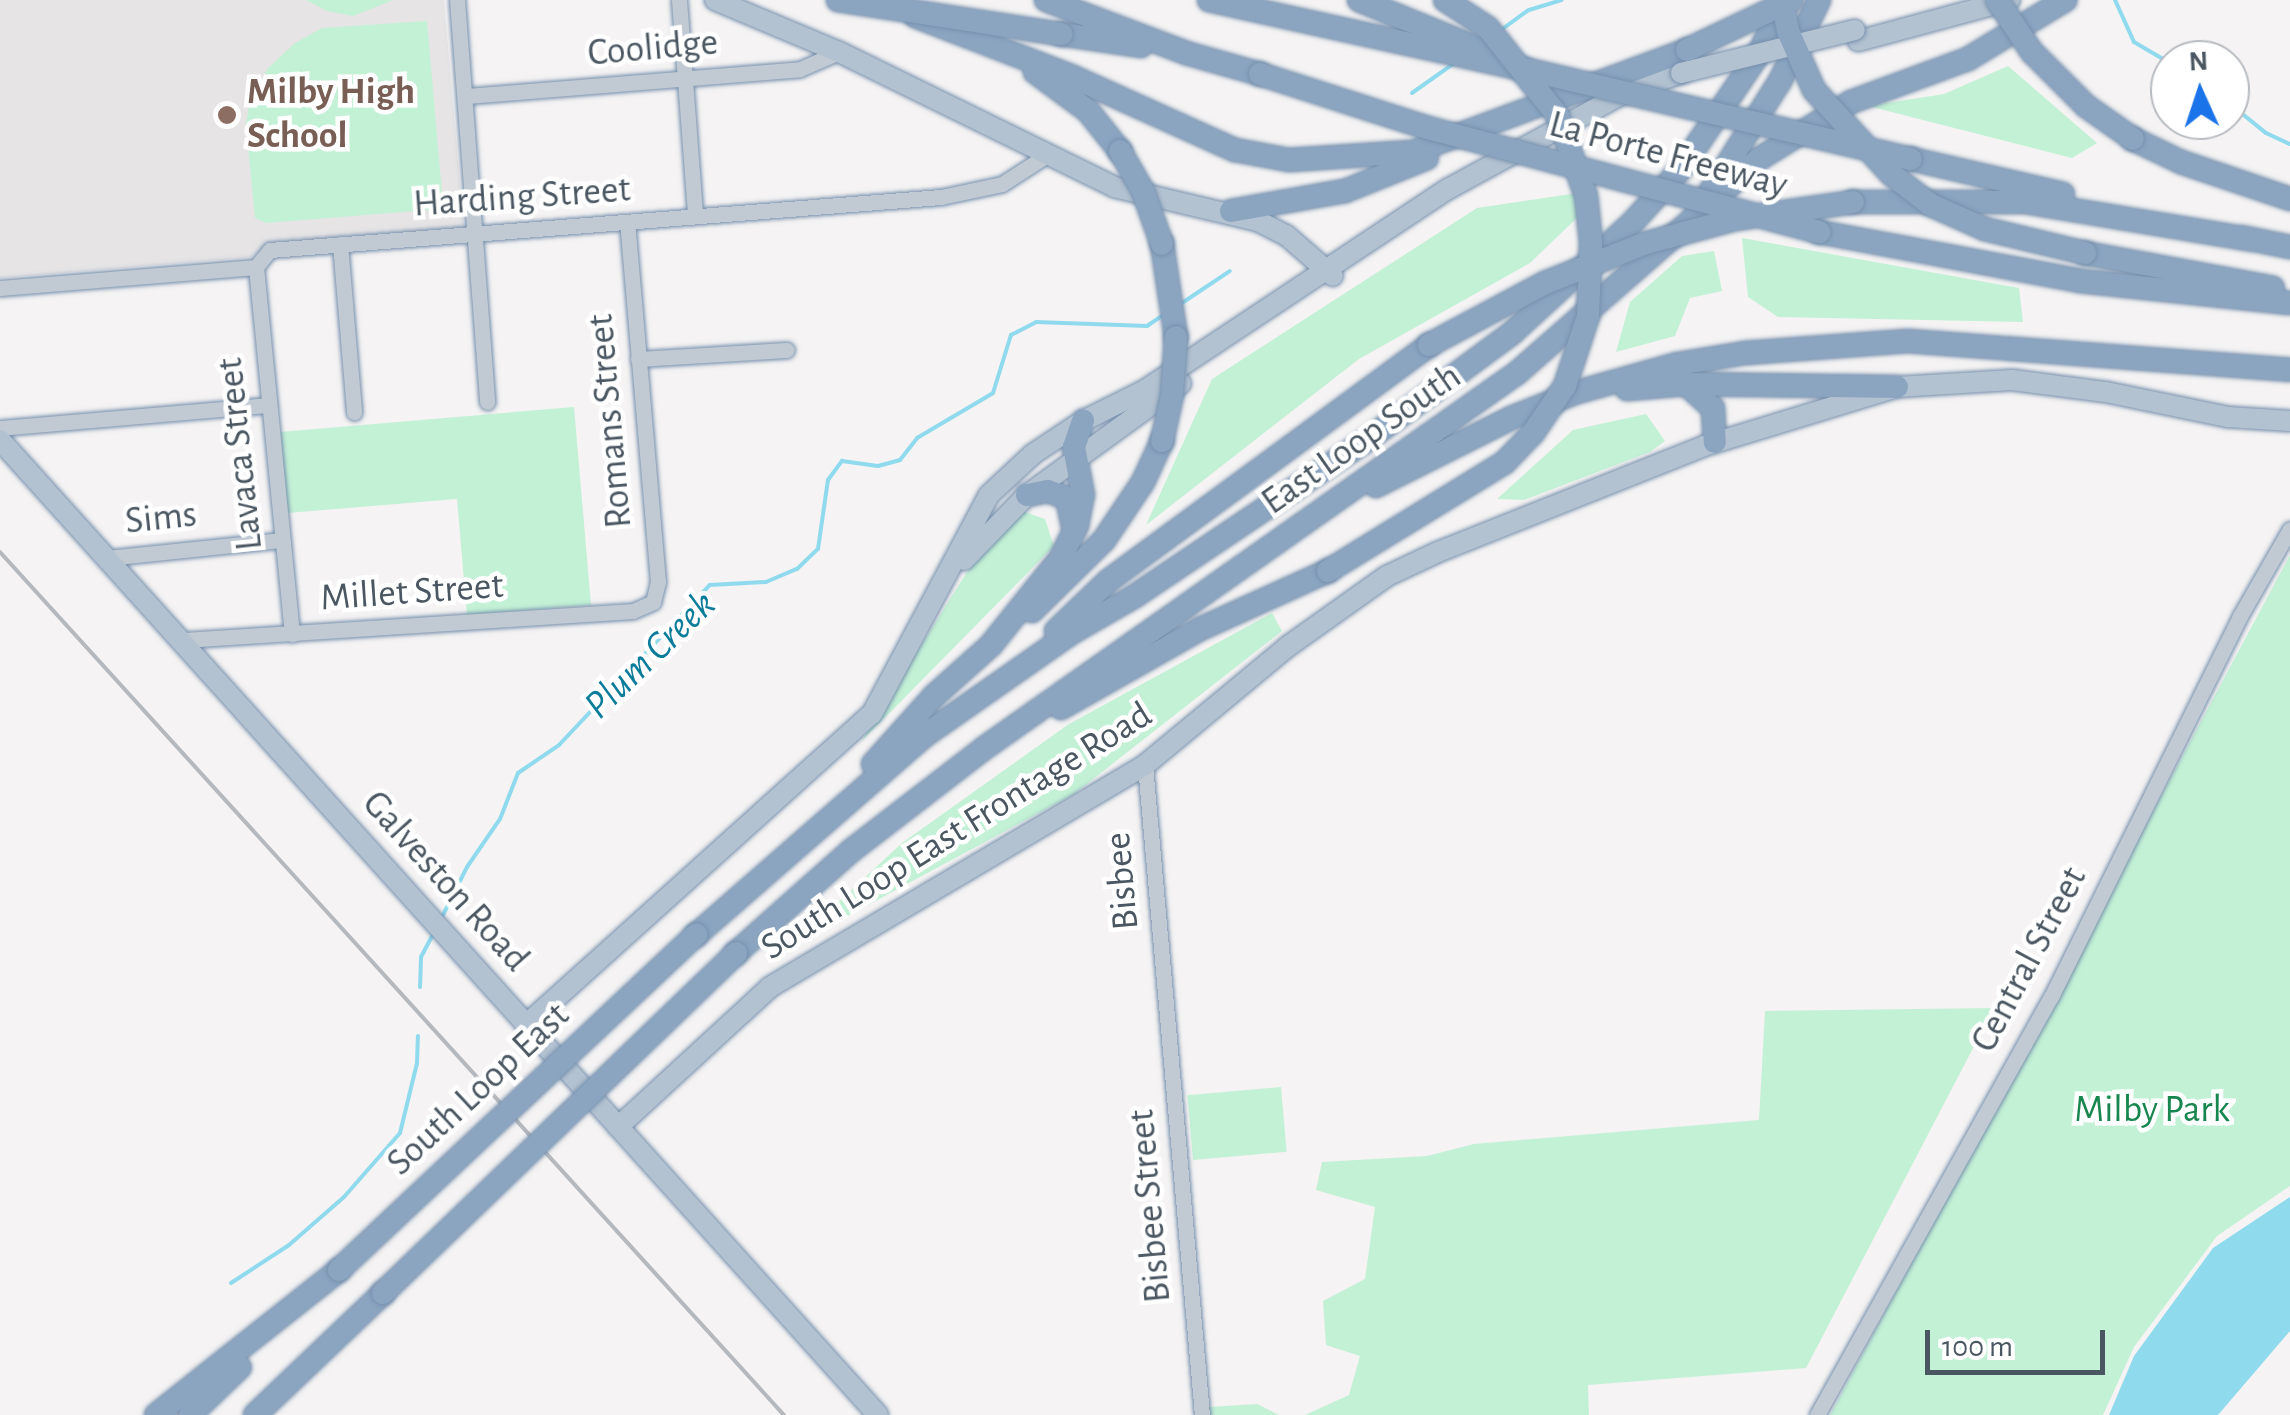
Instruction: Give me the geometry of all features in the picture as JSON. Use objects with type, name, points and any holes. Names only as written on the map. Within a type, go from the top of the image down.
[{"type":"highway","points":[[838,0],[1186,53]]},
{"type":"highway","points":[[880,0],[1073,77],[1236,150],[1289,160],[1412,152],[1507,120]]},
{"type":"highway","name":"La Porte Freeway","points":[[1046,0],[1186,53],[1428,128],[1819,232],[2080,281],[2290,304]]},
{"type":"highway","name":"La Porte Freeway","points":[[1209,0],[2290,247]]},
{"type":"highway","points":[[1359,0],[1524,69]]},
{"type":"highway","points":[[983,748],[1200,629],[1328,571],[1505,462],[1532,433],[1565,386],[1588,316],[1591,242],[1586,196],[1558,116],[1488,28],[1445,0]]},
{"type":"highway","points":[[1783,0],[1788,31],[1814,90],[1892,175],[1931,206],[1985,229],[2085,253],[2290,291]]},
{"type":"highway","name":"East Loop South","points":[[821,823],[924,736],[1008,676],[1367,440],[1512,333],[1633,222],[1680,170],[1760,52],[1783,0]]},
{"type":"highway","points":[[1230,212],[1345,191],[1507,120],[1736,30],[1792,0]]},
{"type":"highway","name":"East Loop South","points":[[852,850],[983,748],[1518,373],[1693,219],[1780,81],[1819,0]]},
{"type":"highway","points":[[1997,0],[2046,66],[2086,106],[2180,162],[2290,199]]},
{"type":"highway","points":[[1693,219],[1759,159],[1850,102],[1968,59],[2063,1]]},
{"type":"highway","points":[[821,823],[934,696],[1054,592],[1104,540],[1143,482],[1162,441],[1172,395],[1176,337],[1172,295],[1162,244],[1143,191],[1120,151],[1088,110],[1047,79],[984,44]]},
{"type":"highway","points":[[1008,676],[1108,581],[1429,344],[1545,283],[1643,244],[1735,219],[1854,202],[2024,202],[2255,240]]},
{"type":"highway","points":[[1306,522],[1510,418],[1574,393],[1678,364],[1746,353],[1908,341],[2290,370]]},
{"type":"highway","points":[[1574,393],[1686,384],[1897,387]]},
{"type":"highway","points":[[1686,384],[1713,408],[1715,442]]},
{"type":"highway","points":[[991,645],[1060,560],[1074,530],[1083,495],[1076,460],[1076,434],[1082,421]]},
{"type":"highway","points":[[1027,495],[1048,491],[1067,498],[1074,530]]},
{"type":"highway","name":"South Loop East","points":[[240,1358],[821,823]]},
{"type":"highway","name":"South Loop East","points":[[256,1415],[277,1404],[383,1293],[736,954],[852,850]]},
{"type":"highway","points":[[156,1415],[240,1358]]},
{"type":"highway","points":[[190,1415],[240,1358]]},
{"type":"main road","points":[[715,0],[839,52],[1047,155],[1138,195],[1230,212],[1286,235],[1331,273]]},
{"type":"main road","points":[[1856,36],[1972,0]]},
{"type":"main road","points":[[526,1024],[872,714],[988,495],[1033,454],[1082,421],[1145,390],[1268,307],[1628,106],[1684,80],[2010,0]]},
{"type":"main road","points":[[1268,307],[1304,266],[1302,253],[1286,235]]},
{"type":"main road","points":[[936,598],[976,544],[1027,495],[1331,273]]},
{"type":"main road","name":"South Loop East Frontage Road","points":[[618,1127],[770,987],[1145,765],[1287,647],[1387,576],[1502,525],[1715,442],[1897,387],[2012,380],[2106,392],[2228,418],[2290,420]]},
{"type":"main road","name":"Galveston Road","points":[[0,440],[878,1415]]},
{"type":"street","points":[[458,0],[486,402]]},
{"type":"street","points":[[679,0],[695,215]]},
{"type":"street","name":"Coolidge","points":[[467,96],[800,69],[839,52]]},
{"type":"street","name":"Harding Street","points":[[0,288],[256,267],[270,250],[941,197],[1002,184],[1047,155]]},
{"type":"street","name":"Romans Street","points":[[627,224],[658,582],[652,602],[643,607]]},
{"type":"street","points":[[340,244],[354,412]]},
{"type":"street","name":"Lavaca Street","points":[[256,267],[292,634]]},
{"type":"street","points":[[638,359],[787,350]]},
{"type":"street","points":[[0,428],[268,405]]},
{"type":"street","name":"Central Street","points":[[1817,1415],[2051,997],[2240,616],[2290,529]]},
{"type":"street","name":"Sims","points":[[107,558],[282,540]]},
{"type":"street","name":"Millet Street","points":[[184,640],[633,612],[643,607]]},
{"type":"street","name":"Bisbee","points":[[1145,765],[1165,992]]},
{"type":"street","name":"Bisbee Street","points":[[1165,992],[1202,1415]]},
{"type":"shaded area","name":"Milby High School","points":[[0,0],[444,0],[464,231],[267,245],[252,257],[0,278]]},
{"type":"green space","points":[[306,0],[393,0],[353,16],[327,11]]},
{"type":"green space","points":[[427,21],[442,193],[428,210],[266,223],[255,218],[246,125],[249,106],[268,68],[295,43],[322,28]]},
{"type":"green space","points":[[2008,66],[2097,143],[2072,158],[1868,106],[1944,94]]},
{"type":"green space","points":[[1584,192],[1582,213],[1530,263],[1359,359],[1146,525],[1212,379],[1477,208]]},
{"type":"green space","points":[[1742,238],[2019,288],[2023,322],[1778,317],[1748,297]]},
{"type":"green space","points":[[1714,251],[1722,291],[1690,298],[1675,336],[1616,352],[1630,302],[1682,256]]},
{"type":"green space","points":[[574,407],[591,605],[467,615],[457,499],[287,513],[280,432]]},
{"type":"green space","points":[[1646,414],[1665,441],[1650,452],[1524,500],[1497,499],[1573,430]]},
{"type":"green space","points":[[1022,511],[1045,519],[1054,546],[861,742],[980,551]]},
{"type":"green space","name":"Milby Park","points":[[2290,555],[2290,1186],[2217,1236],[2134,1347],[2103,1415],[1830,1415]]},
{"type":"green space","points":[[1272,613],[1282,631],[1074,794],[790,947],[902,843],[1069,724]]},
{"type":"green space","points":[[1994,1008],[1806,1368],[1588,1385],[1589,1415],[1305,1415],[1349,1395],[1360,1356],[1326,1345],[1323,1301],[1365,1279],[1375,1207],[1316,1190],[1322,1162],[1427,1156],[1474,1144],[1759,1120],[1765,1011]]},
{"type":"green space","points":[[1281,1087],[1287,1152],[1193,1160],[1187,1095]]},
{"type":"green space","points":[[1257,1404],[1279,1415],[1210,1415],[1209,1407]]},
{"type":"water","points":[[2290,1197],[2290,1331],[2218,1415],[2109,1415],[2134,1356],[2213,1248]]},
{"type":"waterway","name":"Plum Creek","points":[[1501,30],[1529,10],[1561,0]]},
{"type":"waterway","name":"Plum Creek","points":[[2115,0],[2134,42],[2150,51]]},
{"type":"waterway","name":"Plum Creek","points":[[1412,93],[1453,64]]},
{"type":"waterway","name":"Plum Creek","points":[[2250,120],[2290,144]]},
{"type":"waterway","name":"Plum Creek","points":[[1179,305],[1230,271]]},
{"type":"waterway","name":"Plum Creek","points":[[442,917],[467,867],[500,819],[518,773],[559,745],[710,585],[766,582],[797,569],[818,549],[828,480],[842,461],[878,466],[900,460],[917,438],[993,393],[1011,335],[1036,322],[1147,326],[1162,316]]},
{"type":"waterway","name":"Plum Creek","points":[[420,987],[421,957],[433,934]]},
{"type":"waterway","name":"Plum Creek","points":[[231,1283],[289,1245],[344,1197],[400,1133],[417,1063],[418,1036]]},
{"type":"railway","points":[[0,552],[784,1415]]},
{"type":"place","name":"Milby High School","points":[[227,115]]}]
